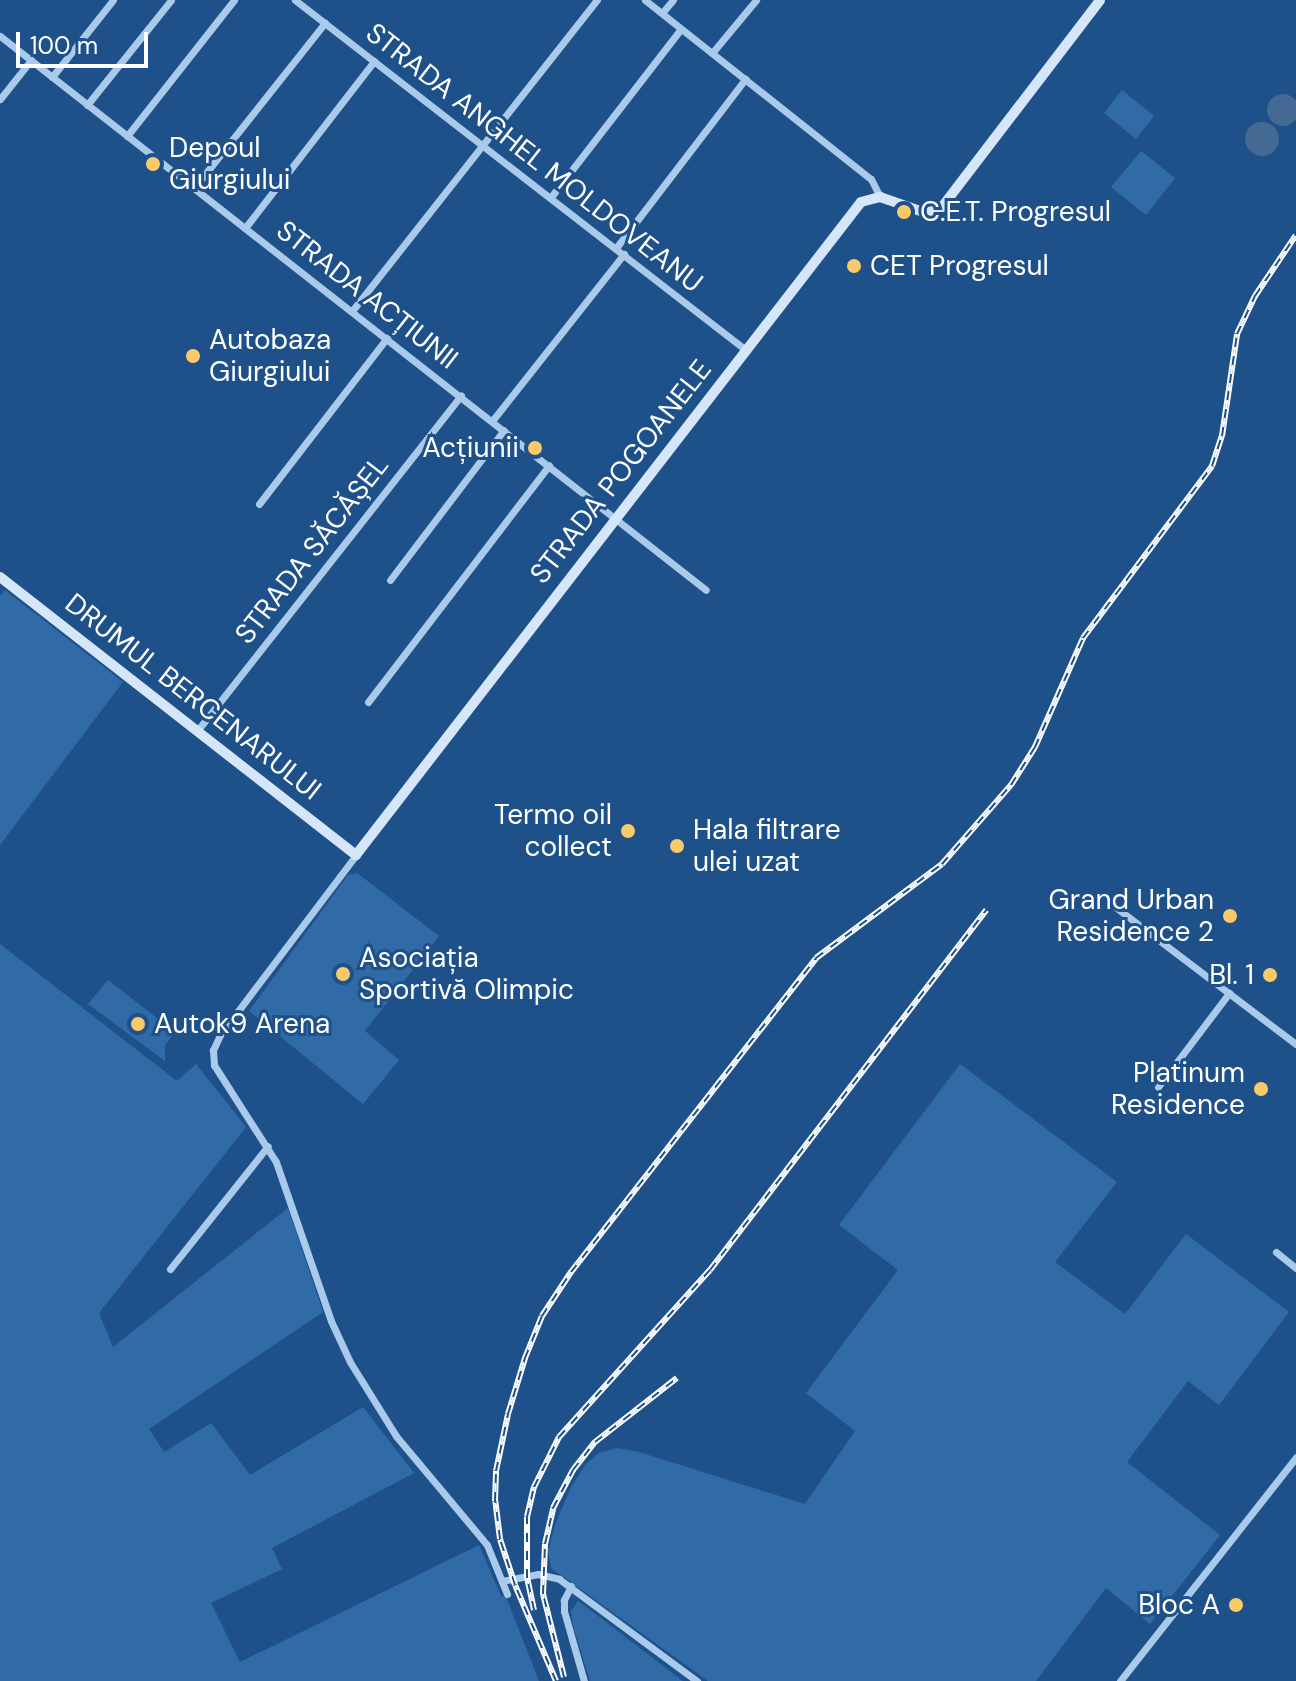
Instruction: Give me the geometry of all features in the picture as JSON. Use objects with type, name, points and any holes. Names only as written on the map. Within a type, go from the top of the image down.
[{"type":"street","points":[[52,77],[113,0]]},
{"type":"street","points":[[87,105],[171,0]]},
{"type":"street","points":[[127,136],[234,0]]},
{"type":"street","name":"STRADA ANGHEL MOLDOVEANU","points":[[295,0],[747,351]]},
{"type":"street","points":[[352,311],[597,0]]},
{"type":"street","points":[[645,0],[871,179],[880,197],[926,213],[942,207],[1100,0]]},
{"type":"street","points":[[662,13],[673,0]]},
{"type":"street","points":[[712,53],[756,0]]},
{"type":"street","points":[[194,188],[325,23]]},
{"type":"street","points":[[551,197],[681,29]]},
{"type":"street","name":"STRADA ACȚIUNII","points":[[0,36],[706,590]]},
{"type":"street","points":[[0,99],[31,60]]},
{"type":"street","points":[[245,228],[374,61]]},
{"type":"street","points":[[616,248],[745,79]]},
{"type":"street","name":"STRADA POGOANELE","points":[[268,1146],[217,1073],[213,1050],[220,1035],[615,517],[861,202],[880,197]]},
{"type":"street","points":[[492,421],[624,254]]},
{"type":"street","points":[[259,504],[387,338]]},
{"type":"street","name":"STRADA SĂCĂȘEL","points":[[197,731],[461,396]]},
{"type":"street","points":[[390,580],[504,430]]},
{"type":"street","points":[[368,702],[549,465]]},
{"type":"street","name":"DRUMUL BERCENARULUI","points":[[0,577],[356,855]]},
{"type":"street","points":[[1114,906],[1296,1044]]},
{"type":"street","points":[[1158,1087],[1229,993]]},
{"type":"street","points":[[170,1269],[268,1146],[290,1193],[320,1291],[350,1362],[396,1436],[487,1545],[507,1594]]},
{"type":"street","points":[[1276,1252],[1296,1268]]},
{"type":"street","points":[[1120,1681],[1296,1457]]},
{"type":"street","points":[[502,1581],[538,1574],[571,1586],[697,1681]]},
{"type":"street","points":[[571,1586],[564,1600],[564,1611],[584,1681]]},
{"type":"shaded area","points":[[1122,90],[1154,116],[1136,139],[1104,113]]},
{"type":"shaded area","points":[[1283,94],[1294,99],[1299,110],[1294,121],[1283,126],[1272,121],[1267,110],[1272,99]]},
{"type":"shaded area","points":[[1262,122],[1274,127],[1279,139],[1274,151],[1262,156],[1250,151],[1245,139],[1250,127]]},
{"type":"shaded area","points":[[1141,151],[1175,178],[1146,215],[1111,187]]},
{"type":"shaded area","points":[[5,590],[123,682],[0,845],[0,596]]},
{"type":"shaded area","name":"Asociația Sportivă Olimpic","points":[[357,873],[439,936],[365,1031],[399,1060],[363,1104],[249,1011],[348,875]]},
{"type":"shaded area","points":[[0,944],[177,1081],[196,1064],[246,1127],[99,1313],[113,1347],[288,1208],[323,1312],[149,1429],[164,1452],[211,1423],[250,1475],[363,1407],[414,1473],[272,1548],[282,1569],[211,1603],[240,1662],[479,1545],[501,1596],[506,1597],[539,1681],[0,1681]]},
{"type":"shaded area","name":"Autok9 Arena","points":[[108,980],[175,1032],[165,1045],[165,1061],[88,1004]]},
{"type":"shaded area","points":[[960,1064],[1117,1182],[1055,1262],[1125,1314],[1186,1234],[1289,1312],[1219,1405],[1188,1381],[1127,1462],[1220,1535],[1150,1624],[1106,1588],[1036,1681],[708,1681],[551,1568],[548,1551],[556,1522],[571,1487],[586,1464],[599,1453],[616,1448],[639,1452],[805,1504],[855,1431],[806,1393],[898,1270],[839,1225]]},
{"type":"shaded area","points":[[578,1601],[683,1681],[590,1681],[573,1626],[571,1611]]},
{"type":"railway","points":[[556,1681],[515,1585],[500,1539],[495,1501],[496,1471],[508,1414],[542,1316],[571,1272],[816,958],[942,864],[1011,785],[1035,747],[1083,638],[1212,466],[1222,436],[1237,334],[1255,296],[1296,235]]},
{"type":"railway","points":[[534,1610],[527,1578],[527,1517],[534,1487],[559,1437],[710,1270],[986,910]]},
{"type":"railway","points":[[564,1677],[543,1594],[545,1544],[553,1508],[573,1470],[595,1442],[677,1378]]},
{"type":"place","name":"Depoul Giurgiului","points":[[153,164]]},
{"type":"place","name":"C.E.T. Progresul","points":[[904,212]]},
{"type":"place","name":"CET Progresul","points":[[854,266]]},
{"type":"place","name":"Autobaza Giurgiului","points":[[193,356]]},
{"type":"place","name":"Acțiunii","points":[[535,448]]},
{"type":"place","name":"Termo oil collect","points":[[628,831]]},
{"type":"place","name":"Hala filtrare ulei uzat","points":[[677,846]]},
{"type":"place","name":"Grand Urban Residence 2","points":[[1230,916]]},
{"type":"place","name":"Asociația Sportivă Olimpic","points":[[343,974]]},
{"type":"place","name":"Bl. 1","points":[[1270,975]]},
{"type":"place","name":"Autok9 Arena","points":[[138,1024]]},
{"type":"place","name":"Platinum Residence","points":[[1261,1089]]},
{"type":"place","name":"Bloc A","points":[[1236,1605]]}]
